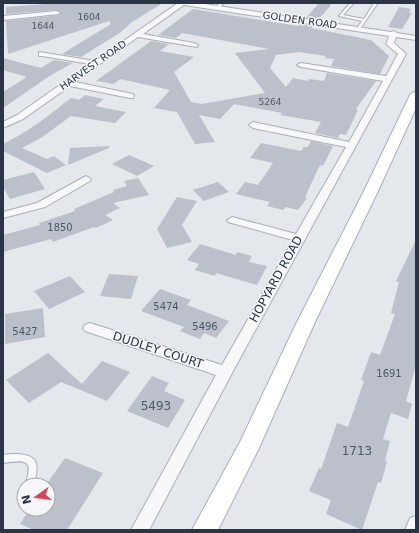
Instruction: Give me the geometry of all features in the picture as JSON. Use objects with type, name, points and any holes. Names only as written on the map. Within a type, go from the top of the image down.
[{"type":"main road","points":[[206,530],[248,448],[306,322],[371,191],[416,95]]},
{"type":"street","name":"GOLDEN ROAD","points":[[183,3],[219,5],[394,33],[416,38]]},
{"type":"street","name":"HARVEST ROAD","points":[[3,125],[20,117],[69,83],[94,63],[183,3]]},
{"type":"street","points":[[3,18],[57,14]]},
{"type":"street","name":"HOPYARD ROAD","points":[[140,530],[225,372],[402,54],[390,44],[394,33]]},
{"type":"street","points":[[137,35],[194,45]]},
{"type":"street","points":[[42,54],[94,63]]},
{"type":"street","points":[[301,65],[388,79]]},
{"type":"street","points":[[69,83],[130,96]]},
{"type":"street","points":[[253,125],[352,145]]},
{"type":"street","points":[[3,215],[41,205],[86,179]]},
{"type":"street","points":[[232,220],[300,238]]},
{"type":"street","name":"DUDLEY COURT","points":[[90,328],[225,372]]},
{"type":"street","points":[[414,530],[416,524]]},
{"type":"lane","points":[[352,3],[341,16],[364,20]]},
{"type":"lane","points":[[359,28],[376,3]]},
{"type":"lane","points":[[3,459],[13,457],[29,460],[34,464],[32,477]]},
{"type":"building","points":[[58,3],[163,3],[81,57],[62,54],[111,24],[109,21],[8,54],[6,21],[59,15],[61,13],[57,10],[6,14],[6,7]]},
{"type":"building","points":[[319,3],[328,3],[331,5],[318,20],[306,18]]},
{"type":"building","points":[[399,7],[411,9],[409,13],[412,13],[402,29],[388,27]]},
{"type":"building","points":[[193,9],[298,26],[300,24],[313,26],[311,28],[371,40],[389,56],[380,74],[331,66],[334,59],[325,58],[326,56],[299,52],[276,55],[270,68],[286,87],[293,78],[308,81],[309,79],[324,81],[327,73],[376,81],[356,109],[358,110],[346,135],[340,134],[338,138],[315,133],[321,122],[280,115],[282,113],[234,104],[220,119],[199,115],[215,142],[195,144],[177,112],[154,108],[170,90],[120,79],[114,84],[96,81],[151,41],[169,44],[160,51],[194,57],[174,72],[191,102],[202,104],[265,93],[235,53],[269,49],[182,33],[176,38],[158,35]]},
{"type":"building","points":[[3,58],[41,68],[54,60],[73,63],[51,75],[3,108],[3,92],[27,77],[3,70]]},
{"type":"building","points":[[85,95],[104,99],[95,106],[126,112],[115,123],[71,116],[41,138],[22,148],[47,159],[54,156],[66,165],[47,173],[3,151],[3,144],[40,122],[71,98],[79,100]]},
{"type":"building","points":[[311,141],[333,146],[323,166],[320,165],[305,197],[307,198],[298,210],[286,207],[283,210],[267,206],[270,202],[236,194],[245,182],[258,185],[273,163],[250,158],[261,143],[301,151],[304,147],[308,147]]},
{"type":"building","points":[[109,146],[109,148],[68,165],[70,148]]},
{"type":"building","points":[[129,155],[154,166],[137,176],[112,164]]},
{"type":"building","points":[[34,172],[45,189],[10,199],[3,187],[3,180]]},
{"type":"building","points":[[138,178],[149,195],[113,203],[120,208],[105,215],[113,220],[96,228],[94,227],[53,242],[51,239],[3,252],[3,235],[40,225],[39,223],[75,211],[74,209],[114,192],[113,190],[127,186],[124,181]]},
{"type":"building","points":[[218,182],[229,192],[204,201],[193,190]]},
{"type":"building","points":[[177,197],[197,201],[182,225],[192,242],[167,248],[157,229]]},
{"type":"building","points":[[416,240],[416,365],[406,401],[412,404],[408,419],[391,413],[383,439],[390,441],[385,461],[387,462],[381,483],[378,482],[362,530],[326,514],[331,500],[309,491],[319,468],[321,469],[337,423],[348,427],[364,381],[361,380],[371,352],[380,355],[395,314],[391,313],[399,282],[396,281]]},
{"type":"building","points":[[200,244],[236,255],[237,252],[252,256],[249,262],[267,266],[257,285],[216,273],[215,276],[195,270],[199,264],[187,260]]},
{"type":"building","points":[[109,274],[138,276],[131,299],[100,296]]},
{"type":"building","points":[[70,276],[85,292],[49,309],[34,291]]},
{"type":"building","points":[[160,289],[191,300],[187,305],[229,321],[216,338],[204,333],[200,339],[180,331],[184,327],[141,311]]},
{"type":"building","points":[[43,308],[45,337],[5,344],[5,314]]},
{"type":"building","points":[[48,353],[82,384],[102,361],[130,372],[107,401],[61,382],[29,403],[6,380]]},
{"type":"building","points":[[152,376],[169,383],[164,391],[185,400],[168,428],[127,411]]},
{"type":"building","points":[[65,458],[103,473],[67,530],[34,530],[20,524],[25,517],[56,517],[56,477],[52,477]]}]
